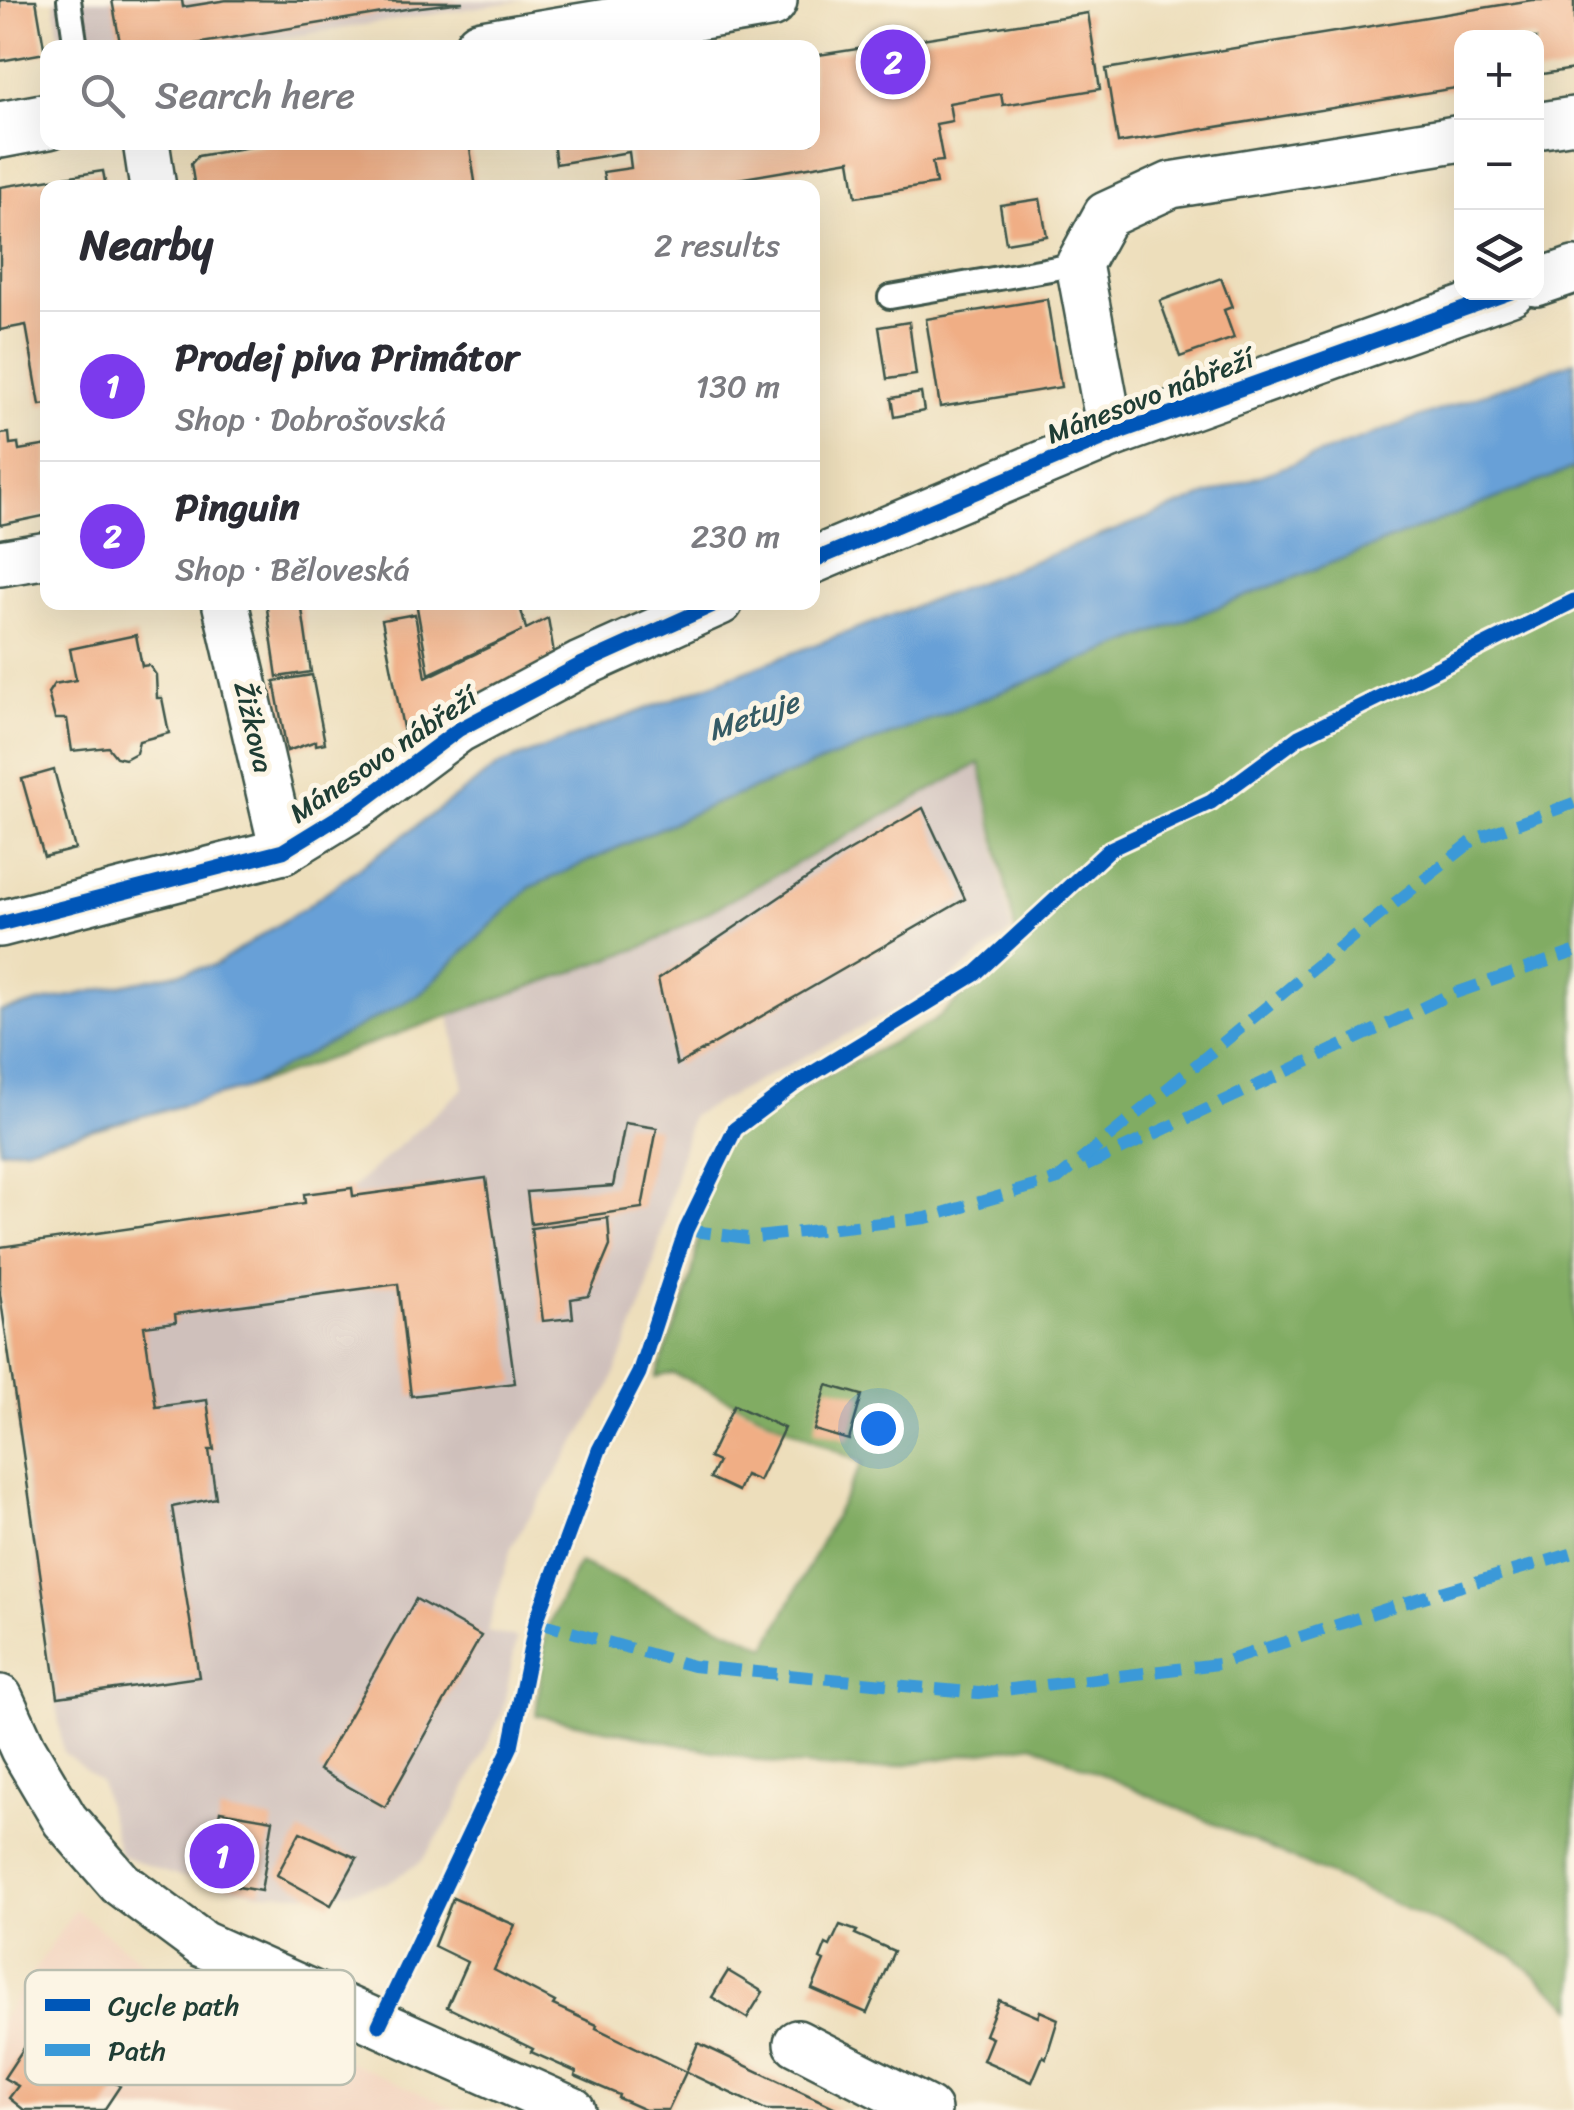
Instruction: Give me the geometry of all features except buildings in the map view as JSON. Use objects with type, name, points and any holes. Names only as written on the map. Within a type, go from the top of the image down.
[{"type":"main road","points":[[530,40],[769,0]]},
{"type":"main road","points":[[0,130],[40,122]]},
{"type":"street","points":[[1544,125],[1574,120]]},
{"type":"street","points":[[1111,435],[1079,264],[1106,215],[1171,186],[1454,139]]},
{"type":"street","points":[[147,150],[152,180]]},
{"type":"street","points":[[1544,280],[1574,270]]},
{"type":"street","name":"Mánesovo nábřeží","points":[[820,558],[1111,435],[1488,300]]},
{"type":"street","points":[[0,564],[40,556]]},
{"type":"street","name":"Žižkova","points":[[227,610],[283,851]]},
{"type":"street","name":"Mánesovo nábřeží","points":[[0,924],[283,851],[358,805],[458,730],[580,665],[702,610]]},
{"type":"street","points":[[0,1698],[22,1749],[65,1820],[120,1883],[202,1944],[260,1970]]},
{"type":"street","points":[[355,2013],[572,2110]]},
{"type":"street","points":[[797,2042],[928,2110]]},
{"type":"lane","points":[[69,0],[75,40]]},
{"type":"lane","points":[[890,297],[1079,264]]},
{"type":"shaded area","points":[[54,0],[525,0],[268,40],[60,40]]},
{"type":"shaded area","points":[[967,704],[1012,931],[941,986],[691,1116],[646,1294],[609,1389],[512,1545],[487,1632],[517,1638],[502,1714],[454,1813],[421,1862],[387,1883],[333,1895],[259,1893],[170,1874],[120,1855],[100,1782],[63,1752],[0,1294],[0,1247],[305,1203],[304,1194],[352,1188],[464,1088],[446,996]]},
{"type":"shaded area","points":[[75,1909],[152,1970],[34,1970]]},
{"type":"shaded area","points":[[25,1984],[25,2085],[355,2085],[355,2064],[458,2110],[0,2110],[0,2021]]},
{"type":"green space","points":[[1574,468],[1574,2008],[1513,1956],[1033,1744],[870,1770],[777,1764],[536,1715],[546,1629],[579,1563],[767,1647],[862,1463],[673,1373],[656,1377],[691,1279],[713,1156],[732,1124],[934,1021],[1019,949],[980,763],[648,945],[243,1089],[420,994],[529,888],[709,806]]},
{"type":"water","name":"Metuje","points":[[1574,361],[1574,468],[709,806],[529,888],[420,994],[243,1089],[27,1147],[0,1150],[0,1011],[215,965],[306,907],[499,765],[1202,497]]},
{"type":"marked path","points":[[686,1230],[747,1238],[926,1218],[1058,1179],[1475,839],[1574,803]]},
{"type":"marked path","points":[[1086,1166],[1447,996],[1574,952]]},
{"type":"marked path","points":[[536,1622],[693,1666],[979,1693],[1218,1664],[1574,1553]]},
{"type":"cycle path","points":[[820,558],[1111,435],[1489,300]]},
{"type":"cycle path","points":[[379,2025],[511,1746],[536,1622],[599,1450],[639,1373],[686,1230],[735,1129],[795,1084],[975,974],[1110,849],[1211,802],[1299,737],[1574,601]]},
{"type":"cycle path","points":[[0,924],[283,851],[358,805],[458,730],[580,665],[702,610]]},
{"type":"place","name":"Pinguin","points":[[893,62]]},
{"type":"place","name":"Prodej piva Primátor","points":[[222,1856]]}]
